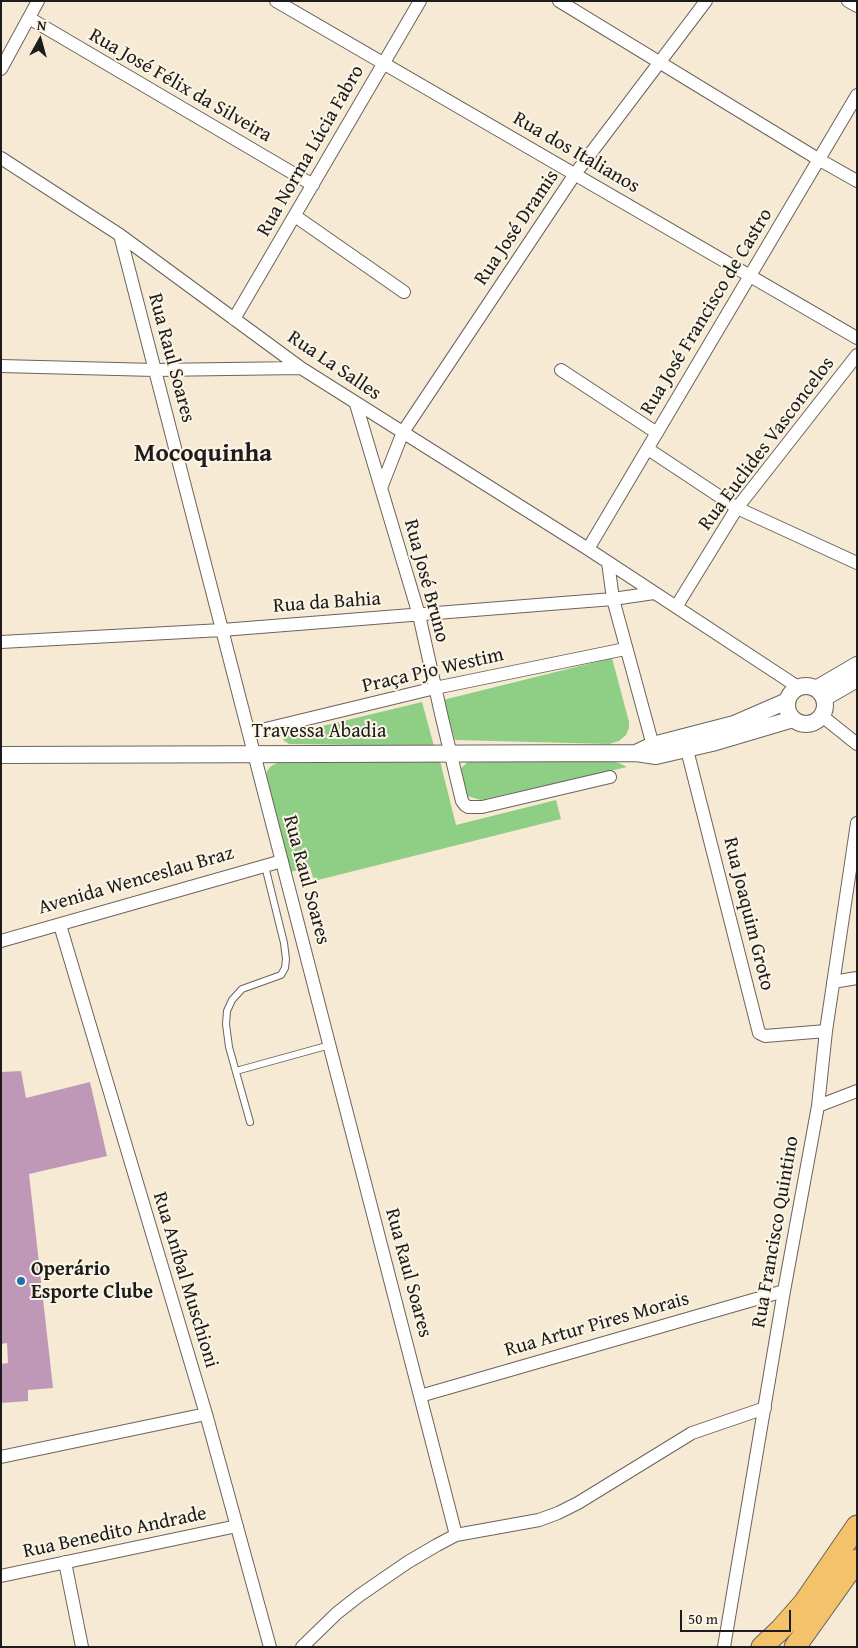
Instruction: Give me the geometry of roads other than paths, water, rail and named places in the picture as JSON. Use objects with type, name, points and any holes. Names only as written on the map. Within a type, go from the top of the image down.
[{"type":"highway","points":[[762,1647],[804,1603],[857,1526]]},
{"type":"highway","points":[[795,1647],[857,1560]]},
{"type":"street","points":[[1,69],[38,1]]},
{"type":"street","name":"Rua dos Italianos","points":[[276,1],[857,338]]},
{"type":"street","name":"Rua Norma Lúcia Fabro","points":[[234,319],[420,1]]},
{"type":"street","name":"Rua José Dramis","points":[[402,432],[575,174],[706,1]]},
{"type":"street","points":[[848,1],[857,6]]},
{"type":"street","points":[[565,3],[659,63],[857,181]]},
{"type":"street","name":"Rua José Félix da Silveira","points":[[29,18],[312,185]]},
{"type":"street","name":"Rua José Francisco de Castro","points":[[588,548],[857,95]]},
{"type":"street","name":"Rua La Salles","points":[[1,158],[120,235],[301,368],[588,548],[798,687]]},
{"type":"street","points":[[295,216],[404,292]]},
{"type":"street","name":"Rua Raul Soares","points":[[120,235],[456,1535]]},
{"type":"street","name":"Rua Euclides Vasconcelos","points":[[676,607],[737,508],[857,355]]},
{"type":"street","points":[[1,366],[155,370],[301,368]]},
{"type":"street","points":[[561,370],[657,433]]},
{"type":"street","name":"Rua José Bruno","points":[[356,404],[419,615],[434,688],[462,801],[468,807],[482,807],[610,777]]},
{"type":"street","points":[[381,488],[402,432]]},
{"type":"street","points":[[648,449],[737,508],[857,563]]},
{"type":"street","points":[[608,562],[613,599],[655,750]]},
{"type":"street","name":"Rua da Bahia","points":[[1,642],[222,630],[613,599],[654,593]]},
{"type":"street","name":"Praça Pjo Westim","points":[[249,734],[434,688],[626,649]]},
{"type":"street","points":[[820,693],[857,665]]},
{"type":"street","points":[[820,693],[857,679]]},
{"type":"street","points":[[810,686],[820,693],[825,704],[822,716],[811,723],[799,722],[793,719],[787,708],[787,702],[789,696],[798,687],[810,686]]},
{"type":"street","points":[[686,743],[787,702]]},
{"type":"street","points":[[822,716],[857,744]]},
{"type":"street","points":[[686,743],[793,719]]},
{"type":"street","name":"Travessa Abadia","points":[[1,755],[636,753],[686,743]]},
{"type":"street","name":"Rua Joaquim Groto","points":[[686,743],[759,1033],[765,1036],[826,1031]]},
{"type":"street","name":"Rua Francisco Quintino","points":[[724,1647],[784,1291],[818,1106],[826,1031],[857,823]]},
{"type":"street","name":"Avenida Wenceslau Braz","points":[[1,941],[282,861]]},
{"type":"street","name":"Rua Aníbal Muschioni","points":[[60,925],[206,1414],[270,1647]]},
{"type":"street","points":[[833,982],[857,978]]},
{"type":"street","points":[[818,1106],[857,1091]]},
{"type":"street","name":"Rua Artur Pires Morais","points":[[420,1396],[784,1291]]},
{"type":"street","points":[[302,1647],[337,1613],[360,1595],[437,1544],[456,1535],[539,1520],[558,1513],[692,1433],[765,1408]]},
{"type":"street","points":[[1,1457],[206,1414]]},
{"type":"street","name":"Rua Benedito Andrade","points":[[1,1576],[237,1526]]},
{"type":"street","points":[[65,1562],[82,1647]]},
{"type":"lane","points":[[250,1122],[229,1047],[226,1024],[227,1011],[232,1000],[242,989],[281,976],[285,968],[284,943],[265,866]]},
{"type":"lane","points":[[236,1071],[330,1045]]},
{"type":"place","name":"Operário Esporte Clube","points":[[21,1281]]},
{"type":"district","name":"Mocoquinha","points":[[203,455]]}]
